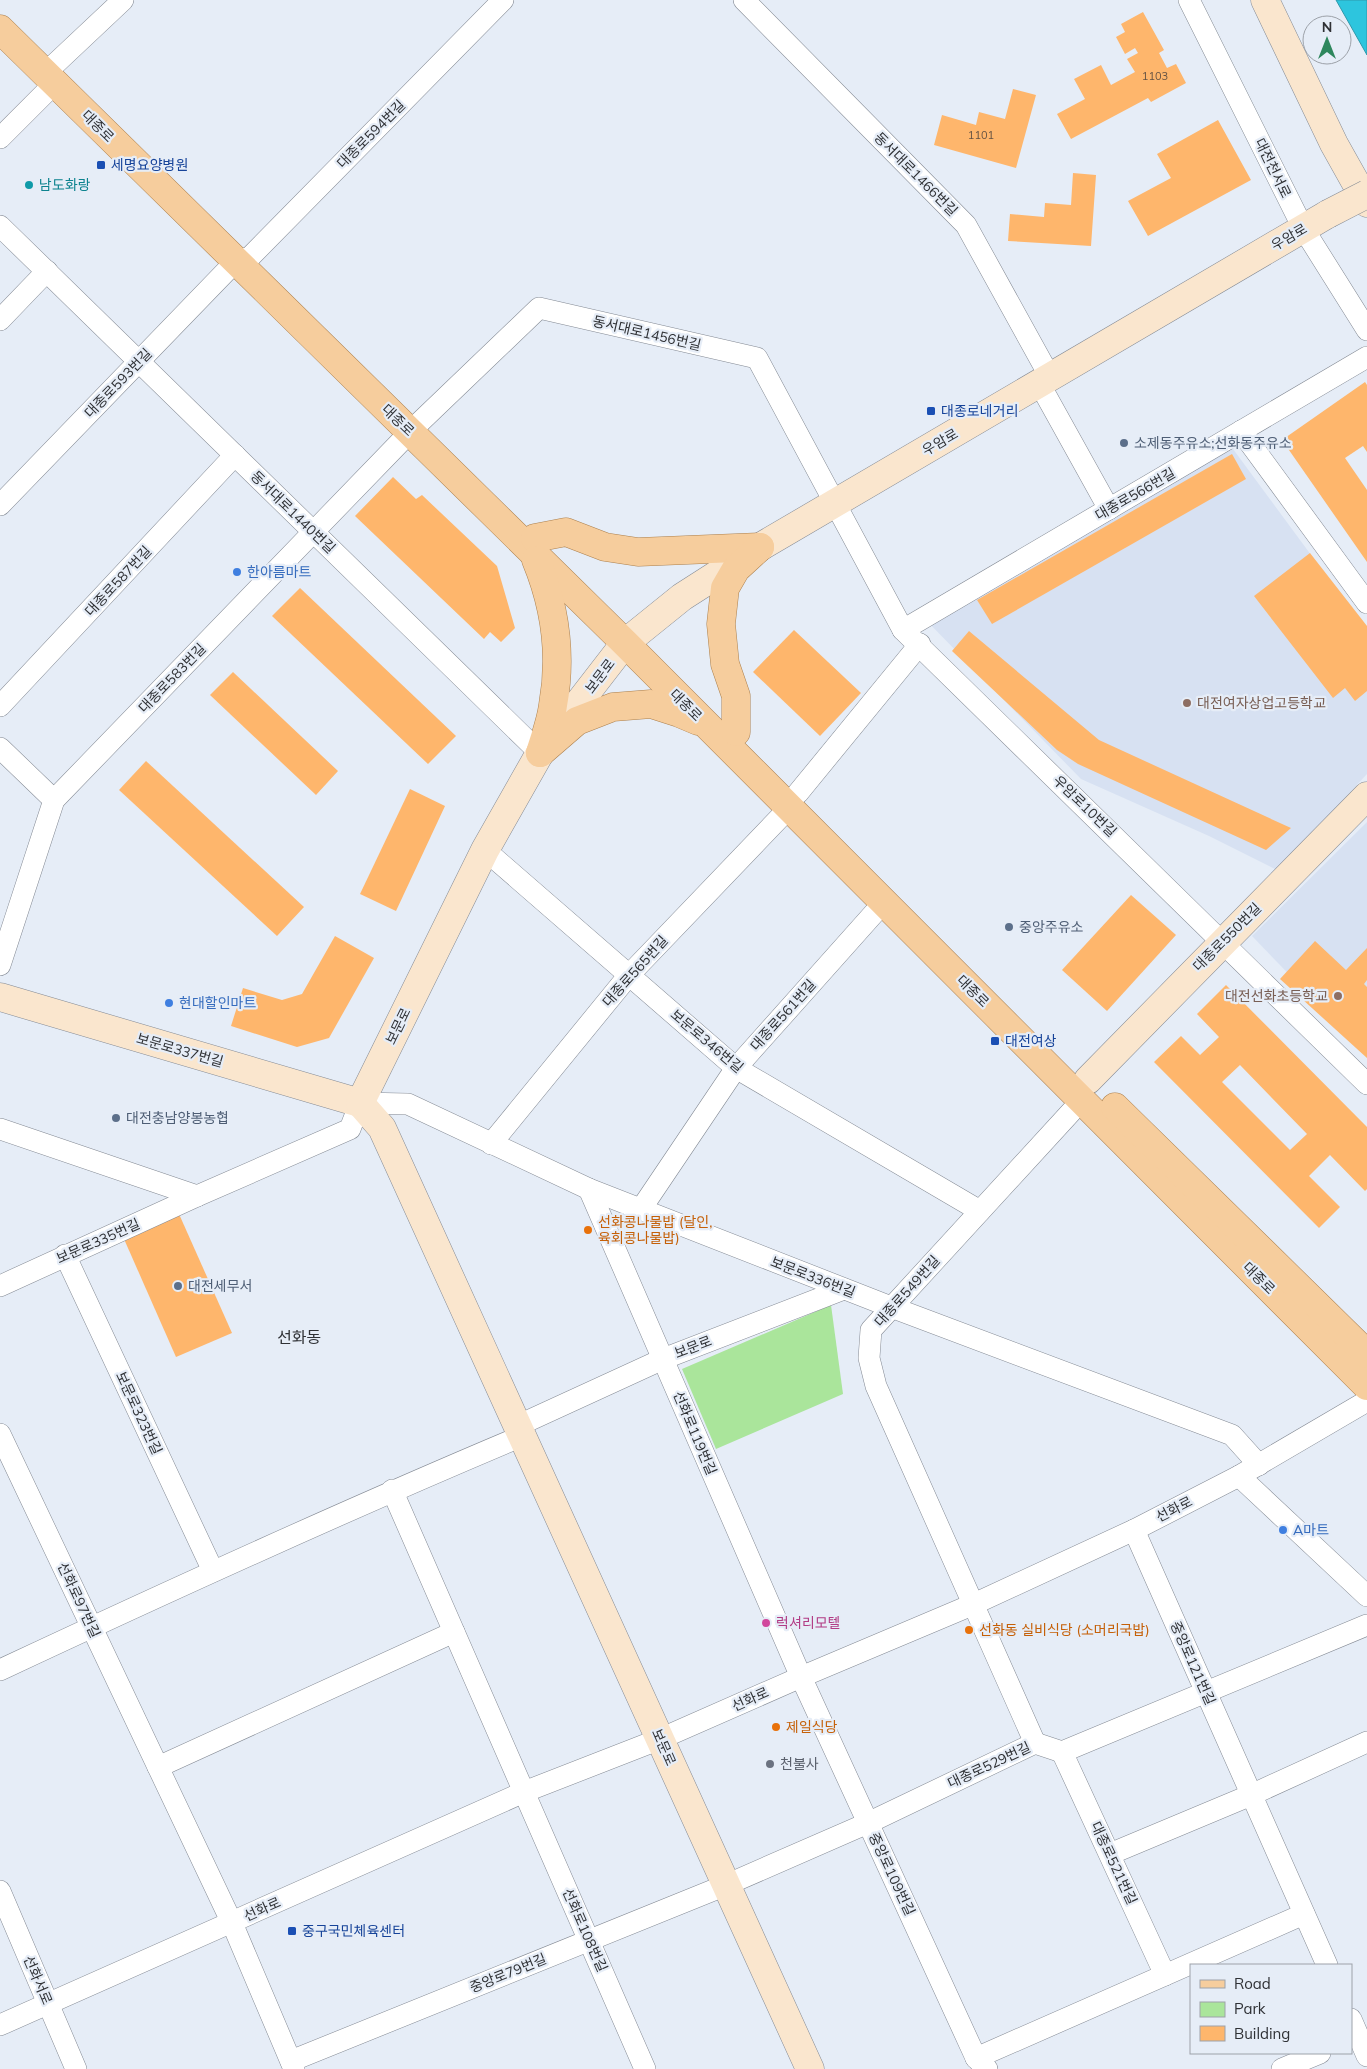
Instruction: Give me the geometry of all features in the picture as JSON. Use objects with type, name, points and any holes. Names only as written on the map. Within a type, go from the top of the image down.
[{"type":"main road","points":[[1265,0],[1334,144],[1367,203]]},
{"type":"main road","name":"대종로","points":[[0,10],[55,74],[534,546],[631,638],[736,732],[884,902],[1367,1354]]},
{"type":"main road","name":"대종로","points":[[0,29],[55,74]]},
{"type":"main road","name":"우암로","points":[[631,638],[682,597],[760,547],[1303,228],[1367,194]]},
{"type":"main road","points":[[540,753],[553,706],[558,659],[552,606],[534,546],[566,532],[605,547],[638,552],[760,547]]},
{"type":"main road","points":[[736,732],[736,696],[725,664],[721,624],[725,588],[736,569],[760,547]]},
{"type":"main road","name":"대종로","points":[[631,638],[707,725],[794,800],[1085,1090],[1367,1386]]},
{"type":"main road","name":"보문로","points":[[631,638],[540,753],[485,850],[360,1103],[382,1128],[810,2069]]},
{"type":"main road","points":[[540,753],[577,721],[613,706],[651,704],[707,725]]},
{"type":"main road","name":"대종로550번길","points":[[1085,1090],[1222,941],[1367,796]]},
{"type":"main road","name":"보문로337번길","points":[[0,997],[360,1103]]},
{"type":"street","points":[[0,138],[55,74],[123,0]]},
{"type":"street","name":"대종로594번길","points":[[243,259],[503,0]]},
{"type":"street","name":"동서대로1466번길","points":[[744,0],[966,225],[1109,509]]},
{"type":"street","name":"대전천서로","points":[[1189,0],[1303,228],[1367,330]]},
{"type":"street","name":"동서대로1440번길","points":[[0,226],[540,753]]},
{"type":"street","name":"대종로593번길","points":[[0,505],[139,362],[243,259]]},
{"type":"street","points":[[0,320],[47,271]]},
{"type":"street","name":"동서대로1456번길","points":[[415,428],[539,308],[757,358],[835,503]]},
{"type":"street","name":"대종로566번길","points":[[903,630],[1367,357]]},
{"type":"street","name":"대종로583번길","points":[[0,965],[54,800],[415,428]]},
{"type":"street","points":[[1241,431],[1367,603]]},
{"type":"street","name":"대종로587번길","points":[[0,706],[235,456]]},
{"type":"street","name":"우암로10번길","points":[[835,503],[903,630],[920,644],[1367,1084]]},
{"type":"street","points":[[794,800],[920,644]]},
{"type":"street","points":[[0,748],[54,800]]},
{"type":"street","name":"대종로565번길","points":[[491,1144],[629,975],[794,800]]},
{"type":"street","name":"보문로346번길","points":[[485,850],[736,1068],[980,1211]]},
{"type":"street","name":"대종로561번길","points":[[641,1209],[736,1068],[884,902]]},
{"type":"street","name":"대종로549번길","points":[[974,1604],[876,1386],[869,1358],[871,1330],[980,1211],[1085,1090]]},
{"type":"street","name":"보문로336번길","points":[[360,1103],[408,1104],[589,1189],[891,1307],[1232,1435],[1259,1464]]},
{"type":"street","name":"보문로335번길","points":[[0,1286],[65,1255],[350,1129],[360,1103]]},
{"type":"street","points":[[0,1129],[197,1196]]},
{"type":"street","name":"선화로119번길","points":[[589,1189],[801,1677]]},
{"type":"street","name":"보문로323번길","points":[[65,1255],[213,1571]]},
{"type":"street","name":"보문로","points":[[520,1431],[662,1359],[844,1289]]},
{"type":"street","name":"선화로","points":[[0,2025],[524,1792],[660,1739],[974,1604],[1134,1530],[1240,1476],[1367,1401]]},
{"type":"street","points":[[0,1670],[520,1431]]},
{"type":"street","name":"선화로97번길","points":[[0,1434],[232,1923]]},
{"type":"street","points":[[1240,1476],[1367,1596]]},
{"type":"street","points":[[392,1490],[524,1792]]},
{"type":"street","name":"중앙로121번길","points":[[1134,1530],[1327,1964]]},
{"type":"street","points":[[974,1604],[1035,1743]]},
{"type":"street","points":[[1062,1752],[1367,1625]]},
{"type":"street","points":[[158,1767],[454,1632]]},
{"type":"street","name":"중앙로109번길","points":[[801,1677],[982,2063]]},
{"type":"street","points":[[1110,1854],[1251,1795],[1367,1742]]},
{"type":"street","name":"대종로529번길","points":[[726,1885],[868,1823],[1035,1743],[1062,1752]]},
{"type":"street","name":"대종로521번길","points":[[1062,1752],[1165,1975]]},
{"type":"street","name":"선화로108번길","points":[[524,1792],[590,1940],[643,2068]]},
{"type":"street","name":"중앙로79번길","points":[[232,1923],[292,2065],[726,1885]]},
{"type":"street","name":"선화서로","points":[[0,1891],[76,2069]]},
{"type":"street","points":[[1190,1964],[1304,1914]]},
{"type":"street","points":[[982,2063],[1190,1964]]},
{"type":"street","points":[[1357,2032],[1367,2056]]},
{"type":"street","points":[[1282,2069],[1318,2054]]},
{"type":"shaded area","name":"대전여자상업고등학교","points":[[1233,449],[1367,631],[1367,774],[1277,870],[1209,836],[1081,779],[924,618]]},
{"type":"shaded area","name":"대전선화초등학교","points":[[1367,822],[1367,1055],[1252,936]]},
{"type":"green space","points":[[831,1305],[843,1394],[716,1449],[682,1369]]},
{"type":"water","points":[[1336,0],[1367,0],[1367,55],[1352,28],[1352,15],[1344,15]]},
{"type":"building","points":[[1143,12],[1164,50],[1159,53],[1167,68],[1176,64],[1186,83],[1151,102],[1148,98],[1071,139],[1057,114],[1085,99],[1074,79],[1101,65],[1111,85],[1135,72],[1127,59],[1138,53],[1135,48],[1125,54],[1116,37],[1125,32],[1121,24]]},
{"type":"building","points":[[1013,89],[1036,95],[1016,168],[934,145],[942,115],[976,125],[979,112],[1005,119]]},
{"type":"building","points":[[1218,120],[1251,180],[1148,236],[1128,201],[1171,178],[1157,154]]},
{"type":"building","points":[[1073,173],[1096,175],[1091,246],[1008,241],[1010,214],[1044,217],[1045,203],[1071,205]]},
{"type":"building","points":[[1365,382],[1367,385],[1367,452],[1363,446],[1345,458],[1367,490],[1367,562],[1282,440]]},
{"type":"building","points":[[1232,454],[1246,479],[992,624],[977,600]]},
{"type":"building","points":[[393,477],[416,499],[422,495],[497,566],[515,628],[501,642],[490,632],[484,639],[355,516]]},
{"type":"building","points":[[1310,553],[1367,626],[1367,691],[1355,701],[1345,688],[1333,698],[1254,596]]},
{"type":"building","points":[[300,588],[456,736],[428,764],[272,616]]},
{"type":"building","points":[[794,630],[861,693],[820,736],[753,672]]},
{"type":"building","points":[[969,631],[1099,740],[1291,828],[1266,850],[1078,764],[1057,750],[952,651]]},
{"type":"building","points":[[233,672],[338,771],[316,795],[210,695]]},
{"type":"building","points":[[146,761],[304,907],[277,936],[119,790]]},
{"type":"building","points":[[410,789],[445,806],[396,911],[360,894]]},
{"type":"building","points":[[1131,895],[1176,935],[1107,1011],[1062,970]]},
{"type":"building","points":[[335,936],[374,958],[329,1038],[297,1047],[231,1026],[243,988],[282,1000],[302,994]]},
{"type":"building","points":[[1315,941],[1346,970],[1367,948],[1367,980],[1364,984],[1367,987],[1367,1058],[1280,979]]},
{"type":"building","points":[[1226,985],[1367,1127],[1367,1189],[1365,1191],[1330,1155],[1309,1176],[1340,1207],[1319,1228],[1154,1062],[1181,1036],[1200,1055],[1219,1037],[1197,1014]],"holes":[[[1240,1065],[1307,1134],[1290,1150],[1222,1082]]]},
{"type":"building","name":"대전세무서","points":[[179,1214],[232,1333],[176,1357],[124,1239]]},
{"type":"place","name":"세명요양병원","points":[[101,165]]},
{"type":"place","name":"남도화랑","points":[[29,185]]},
{"type":"place","name":"대종로네거리","points":[[931,411]]},
{"type":"place","name":"소제동주유소;선화동주유소","points":[[1124,443]]},
{"type":"place","name":"한아름마트","points":[[237,572]]},
{"type":"place","name":"대전여자상업고등학교","points":[[1187,703]]},
{"type":"place","name":"중앙주유소","points":[[1009,927]]},
{"type":"place","name":"대전선화초등학교","points":[[1338,996]]},
{"type":"place","name":"현대할인마트","points":[[169,1003]]},
{"type":"place","name":"대전여상","points":[[995,1041]]},
{"type":"place","name":"대전충남양봉농협","points":[[116,1118]]},
{"type":"place","name":"선화콩나물밥 (달인, 육회콩나물밥)","points":[[588,1230]]},
{"type":"place","name":"대전세무서","points":[[178,1286]]},
{"type":"place","name":"A마트","points":[[1283,1530]]},
{"type":"place","name":"럭셔리모텔","points":[[766,1623]]},
{"type":"place","name":"선화동 실비식당 (소머리국밥)","points":[[969,1630]]},
{"type":"place","name":"제일식당","points":[[776,1727]]},
{"type":"place","name":"천불사","points":[[770,1764]]},
{"type":"place","name":"중구국민체육센터","points":[[292,1931]]},
{"type":"district","name":"선화동","points":[[299,1337]]}]
